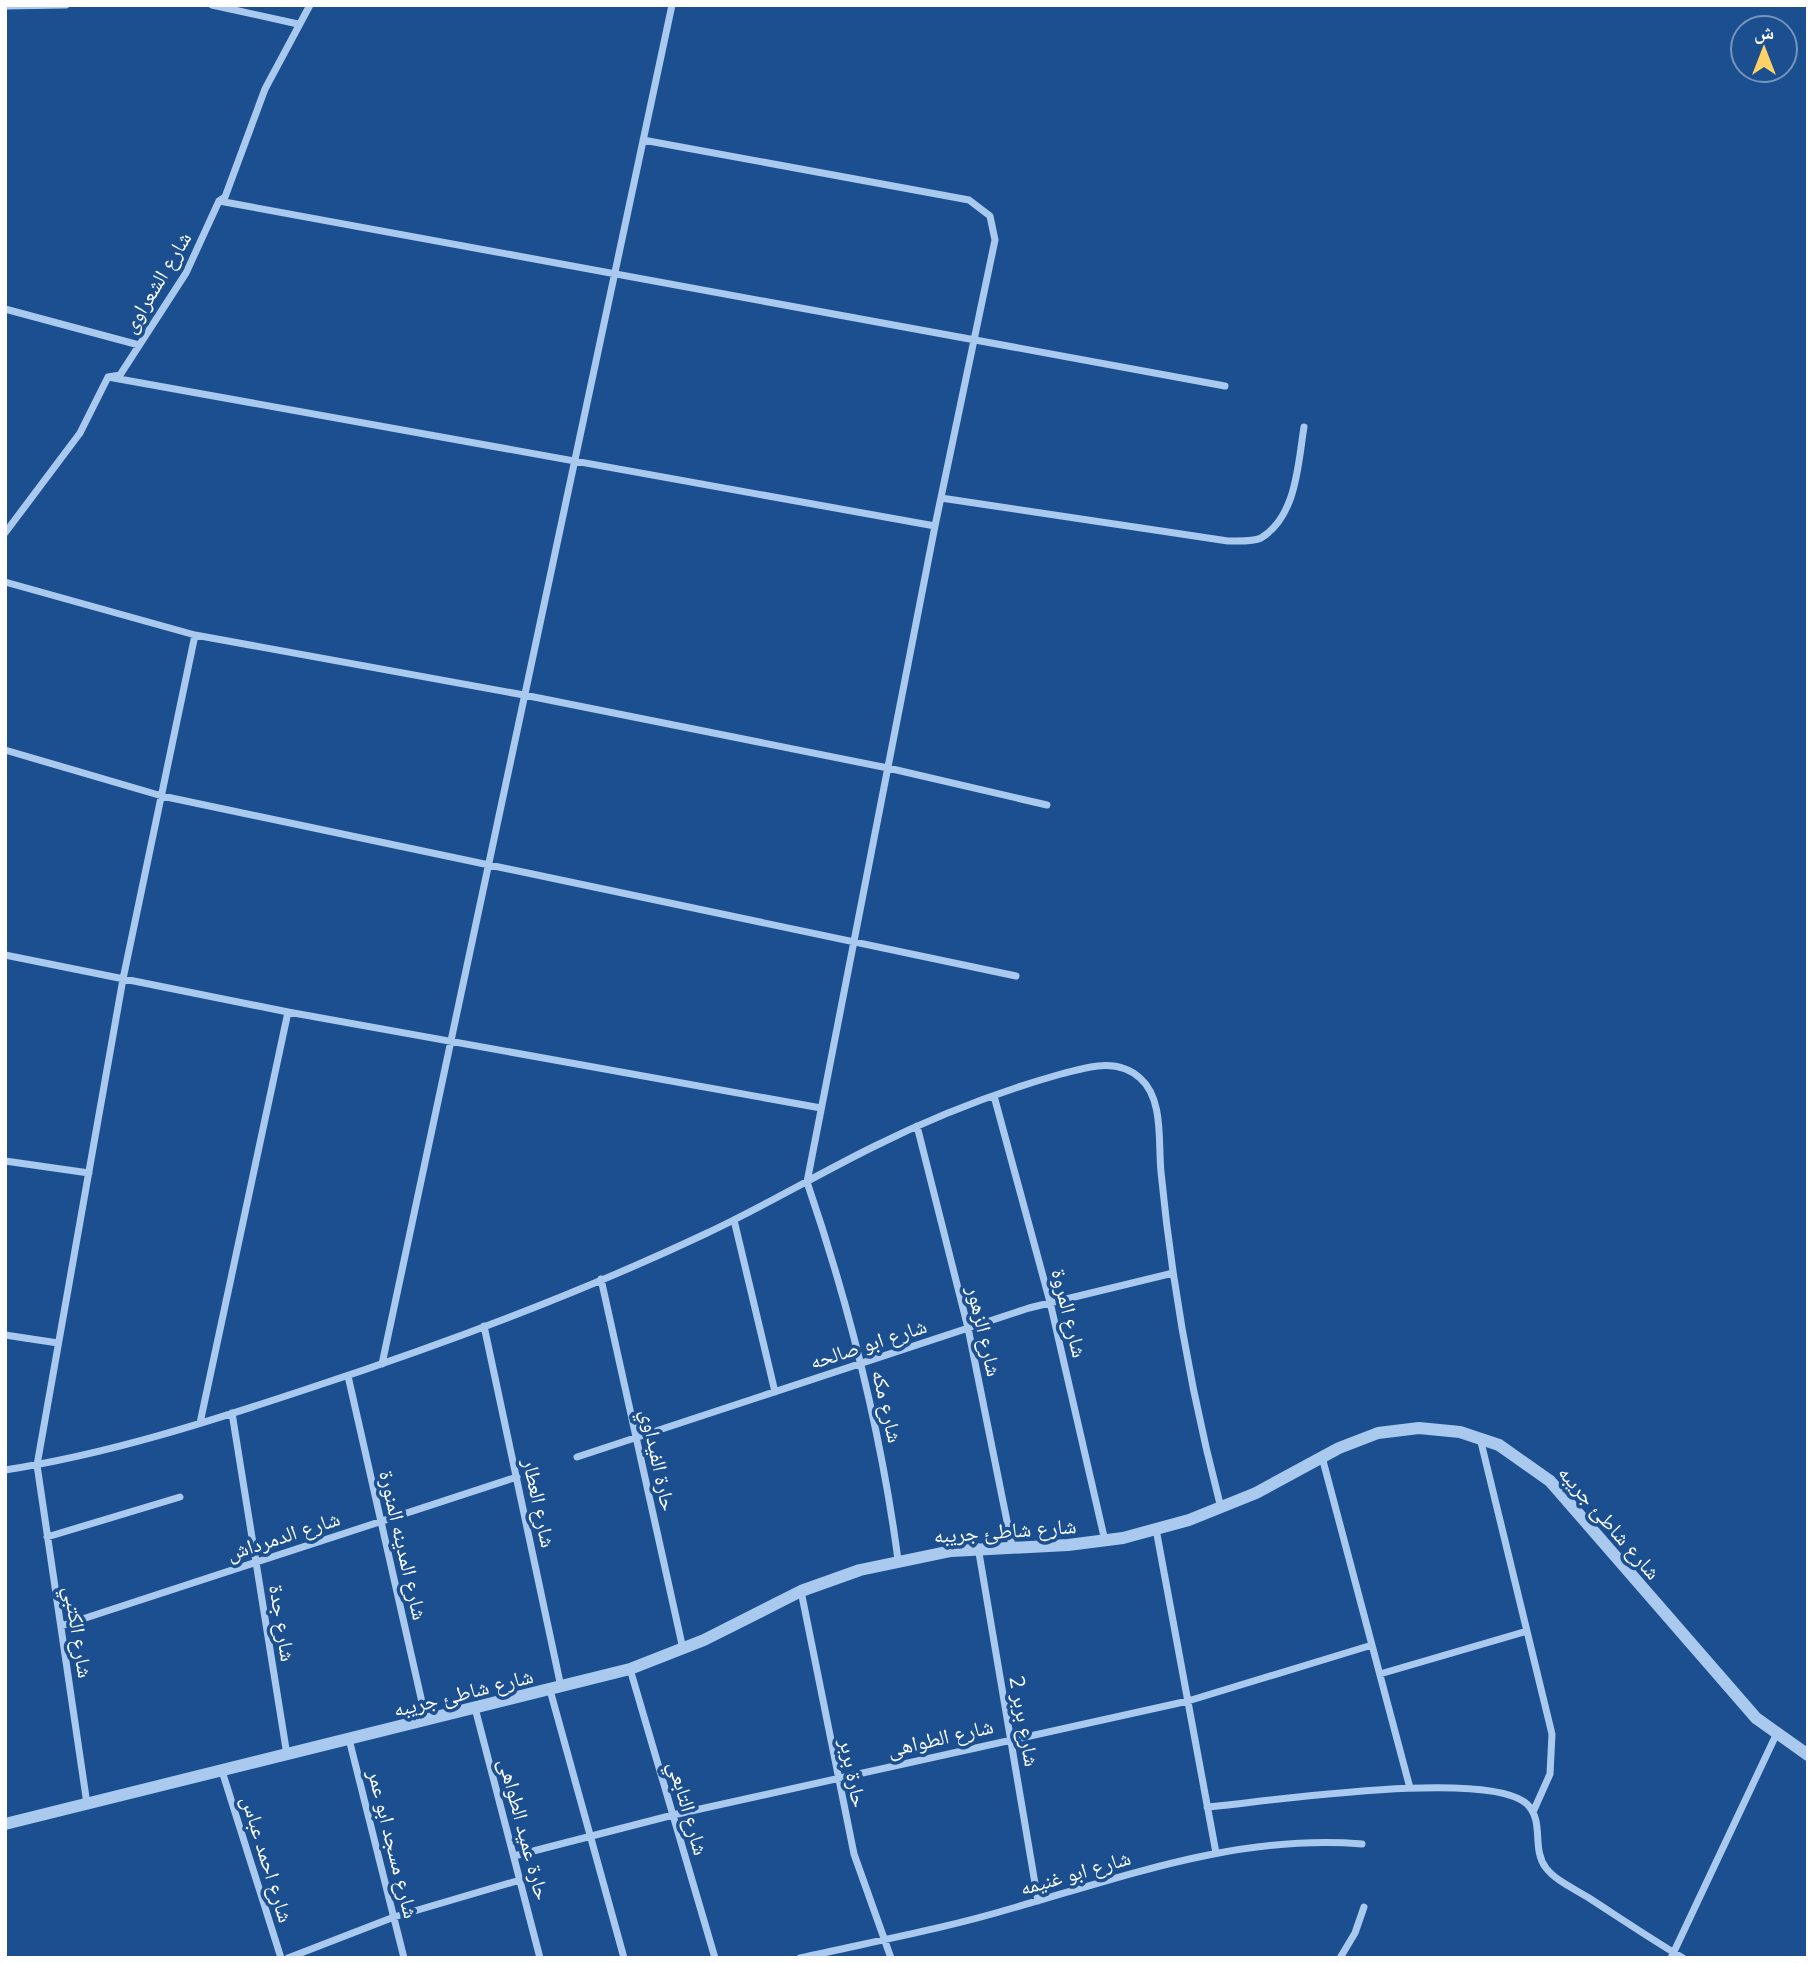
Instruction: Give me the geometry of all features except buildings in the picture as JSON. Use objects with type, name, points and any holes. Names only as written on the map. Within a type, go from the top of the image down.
[{"type":"street","points":[[5,6],[66,5]]},
{"type":"street","points":[[212,5],[298,24]]},
{"type":"street","name":"شارع الشعراوى","points":[[5,533],[80,433],[108,377],[120,375],[191,265],[219,201],[225,197],[265,89],[310,5]]},
{"type":"street","points":[[382,1364],[671,5]]},
{"type":"street","points":[[643,140],[969,200],[990,216],[995,240],[935,526],[807,1182]]},
{"type":"street","points":[[219,201],[1226,386]]},
{"type":"street","points":[[5,309],[139,345]]},
{"type":"street","points":[[108,377],[935,526]]},
{"type":"street","points":[[941,498],[1228,541],[1259,539],[1278,520],[1293,495],[1304,426]]},
{"type":"street","points":[[5,582],[195,635],[524,695],[888,768],[1047,805]]},
{"type":"street","name":"شارع الكتبي","points":[[87,1804],[37,1465],[123,979],[195,635]]},
{"type":"street","points":[[5,750],[162,796],[1016,976]]},
{"type":"street","points":[[5,956],[288,1012],[451,1039],[821,1108]]},
{"type":"street","points":[[200,1423],[288,1012]]},
{"type":"street","points":[[5,1470],[37,1465],[200,1423],[382,1364],[601,1279],[734,1220],[917,1126],[994,1096],[1093,1066],[1121,1066],[1137,1075],[1150,1090],[1156,1107],[1173,1273],[1188,1362],[1221,1508]]},
{"type":"street","name":"شارع المروة","points":[[994,1096],[1050,1302],[1105,1541]]},
{"type":"street","name":"شارع الزهور","points":[[917,1126],[968,1328],[1012,1546]]},
{"type":"street","points":[[5,1161],[89,1173]]},
{"type":"street","name":"شارع مكه","points":[[807,1182],[861,1363],[883,1461],[898,1560]]},
{"type":"street","points":[[734,1220],[775,1392]]},
{"type":"street","name":"شارع ابو صالحه","points":[[577,1457],[1050,1302],[1173,1273]]},
{"type":"street","name":"حارة الفيداوي","points":[[601,1279],[683,1649]]},
{"type":"street","name":"شارع العطار","points":[[484,1326],[517,1478],[556,1689],[624,1958]]},
{"type":"street","points":[[5,1335],[58,1343]]},
{"type":"street","name":"شارع المدينه المنورة","points":[[348,1376],[426,1721]]},
{"type":"street","name":"شارع جدة","points":[[232,1413],[287,1755]]},
{"type":"street","name":"شارع شاطئ جريبه","points":[[5,1824],[630,1669],[683,1649],[801,1591],[898,1560],[978,1548],[1105,1541],[1156,1529],[1221,1508],[1358,1440],[1398,1430],[1440,1429],[1480,1438],[1517,1455],[1550,1481],[1737,1698],[1776,1735],[1808,1755]]},
{"type":"street","points":[[1480,1438],[1552,1747],[1550,1774],[1532,1812]]},
{"type":"street","points":[[1322,1457],[1410,1788]]},
{"type":"street","name":"شارع الدمرداش","points":[[61,1626],[517,1478]]},
{"type":"street","points":[[47,1537],[180,1497]]},
{"type":"street","points":[[1156,1529],[1216,1853]]},
{"type":"street","name":"شارع بربر 2","points":[[978,1548],[1038,1901]]},
{"type":"street","name":"حارة بربر","points":[[801,1591],[858,1872],[891,1958]]},
{"type":"street","points":[[1380,1674],[1527,1631]]},
{"type":"street","name":"شارع الطواهى","points":[[514,1856],[673,1815],[1010,1738],[1188,1701],[1372,1644]]},
{"type":"street","name":"شارع التابعي","points":[[630,1669],[715,1958]]},
{"type":"street","name":"حارة عميد الطواهى","points":[[475,1708],[540,1958]]},
{"type":"street","points":[[1673,1955],[1776,1735]]},
{"type":"street","name":"شارع مسجد ابو عمر","points":[[349,1739],[404,1958]]},
{"type":"street","name":"شارع احمد عباس","points":[[222,1771],[281,1958]]},
{"type":"street","points":[[1207,1807],[1410,1788],[1508,1793],[1522,1800],[1536,1819],[1538,1853],[1546,1869],[1673,1955],[1683,1958]]},
{"type":"street","name":"شارع ابو غنيمه","points":[[800,1958],[885,1940],[1216,1853],[1289,1842],[1362,1844]]},
{"type":"street","points":[[289,1958],[394,1917],[520,1880]]},
{"type":"street","points":[[1340,1958],[1355,1933],[1364,1908]]}]
